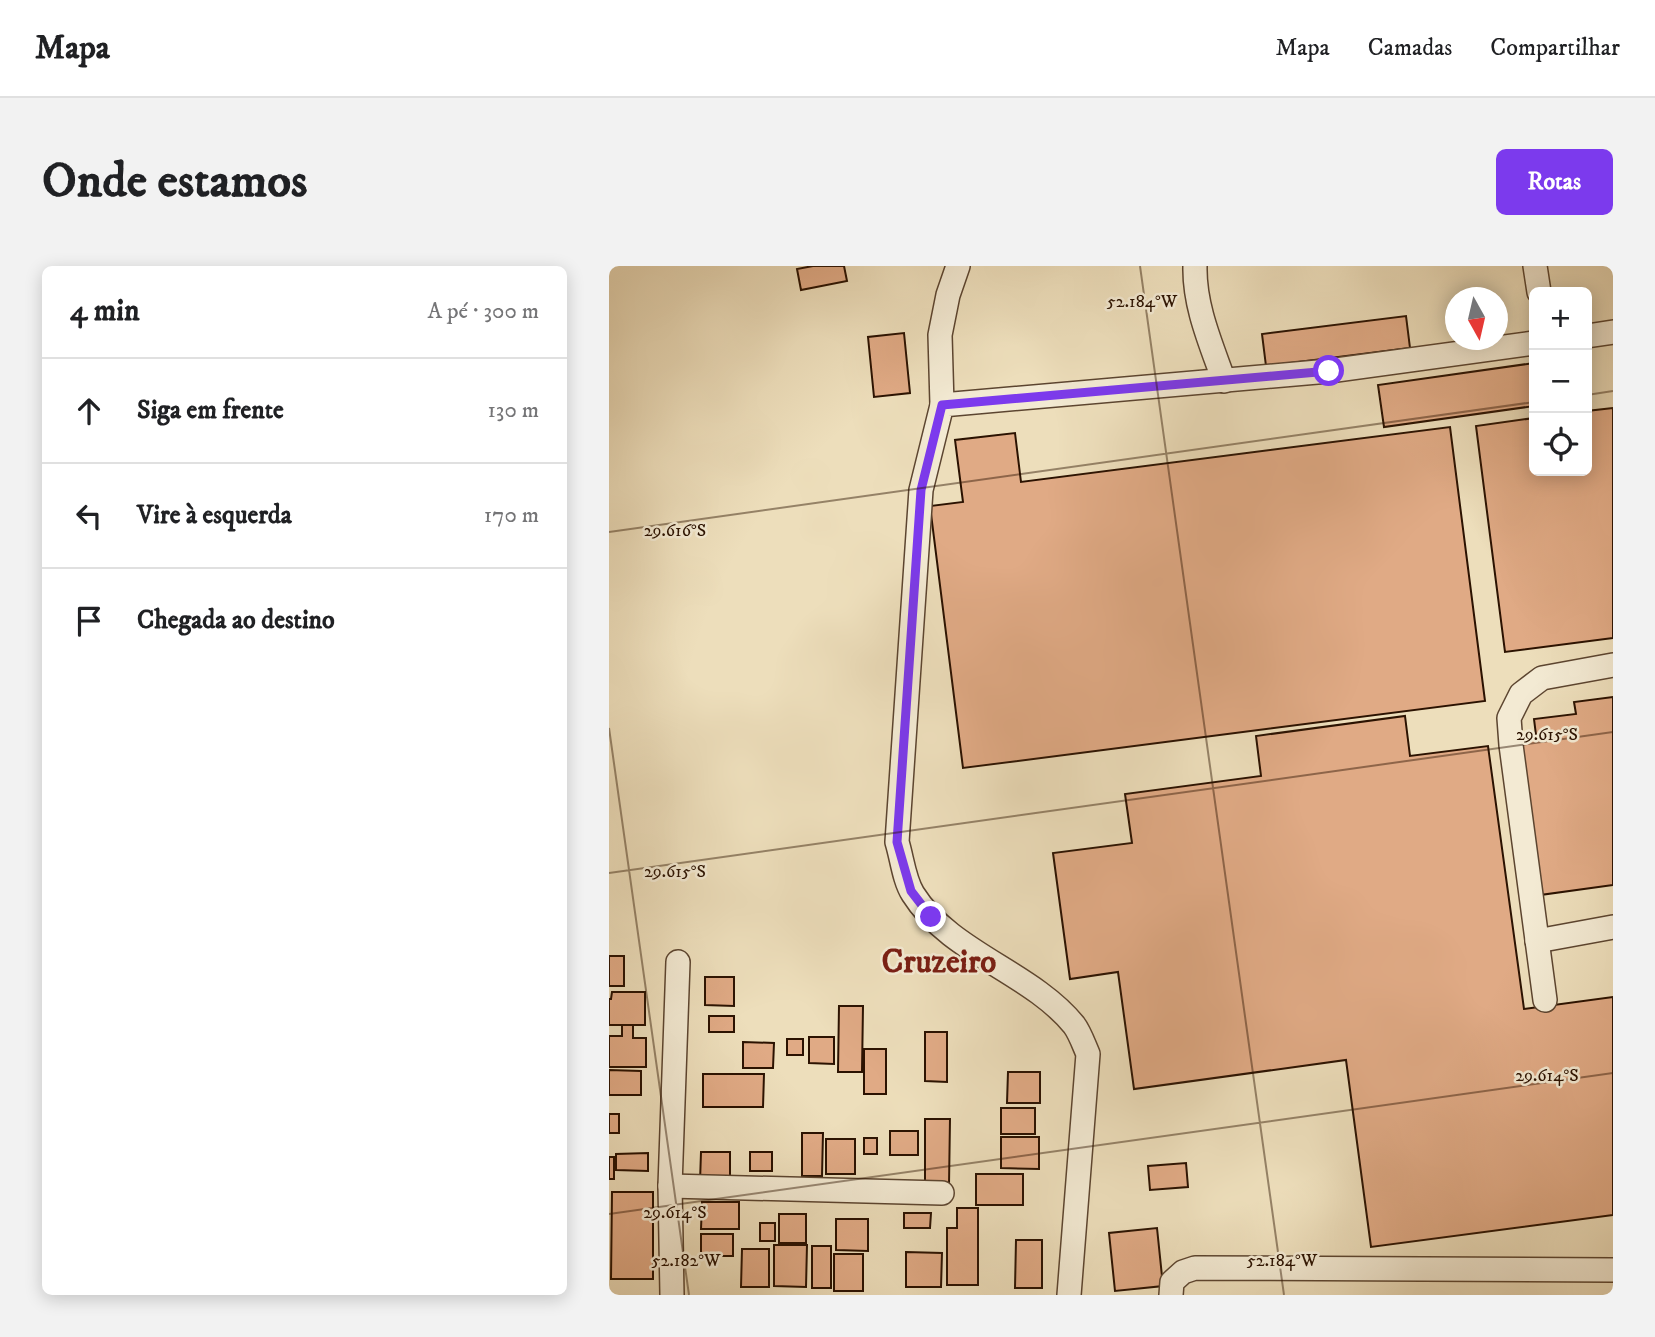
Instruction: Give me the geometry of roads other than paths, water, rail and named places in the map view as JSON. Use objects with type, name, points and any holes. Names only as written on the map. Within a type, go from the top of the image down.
[{"type":"street","points":[[958,266],[948,295],[940,335],[942,405],[921,490],[897,842],[911,891],[931,917],[989,961],[1051,1001],[1076,1028],[1088,1054],[1069,1295]]},
{"type":"street","points":[[1195,266],[1204,326],[1224,381]]},
{"type":"street","points":[[1535,266],[1538,287]]},
{"type":"street","points":[[1592,335],[1613,332]]},
{"type":"street","points":[[942,405],[1329,371],[1529,345]]},
{"type":"street","points":[[1545,1000],[1509,718],[1521,694],[1542,678],[1613,665]]},
{"type":"street","points":[[1537,941],[1613,927]]},
{"type":"street","points":[[672,1295],[670,1186],[678,962]]},
{"type":"street","points":[[670,1186],[941,1193]]},
{"type":"street","points":[[1171,1295],[1172,1282],[1182,1272],[1195,1268],[1613,1270]]},
{"type":"district","name":"Cruzeiro","points":[[939,962]]}]
